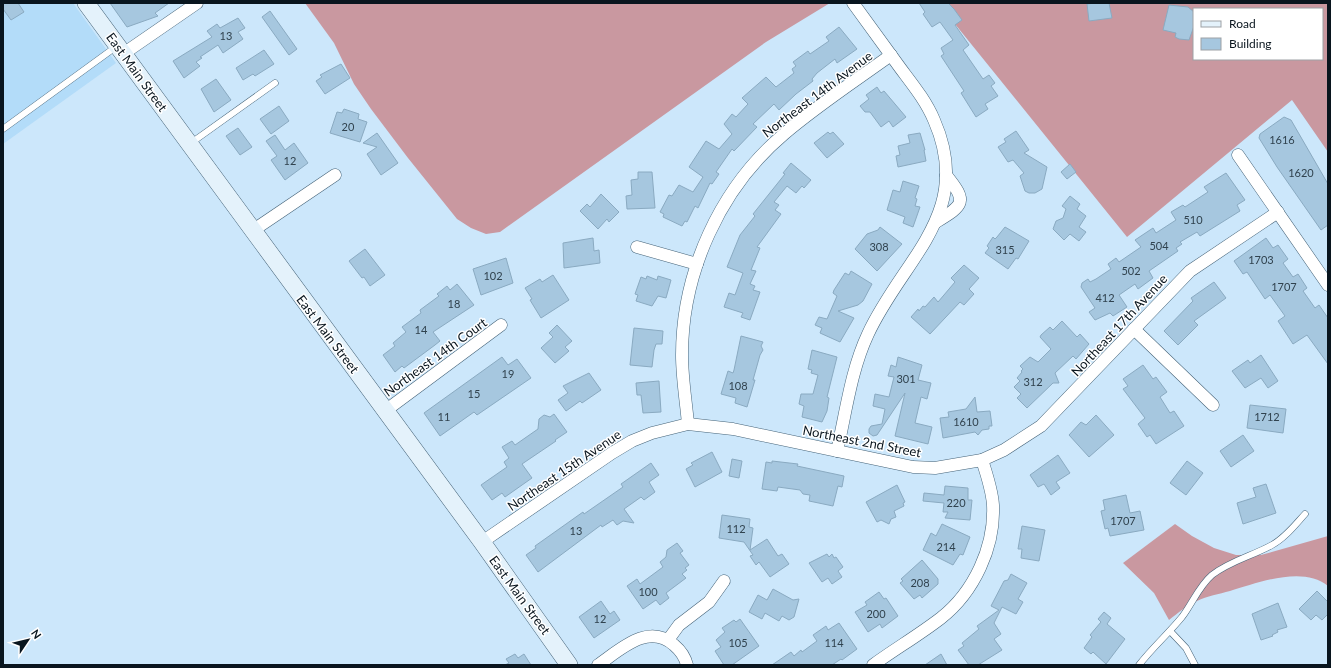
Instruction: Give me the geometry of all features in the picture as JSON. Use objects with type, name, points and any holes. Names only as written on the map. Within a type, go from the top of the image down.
[{"type":"main road","name":"East Main Street","points":[[86,3],[252,231],[482,542],[569,665]]},
{"type":"street","points":[[120,50],[197,3]]},
{"type":"street","points":[[837,451],[855,372],[867,335],[889,294],[927,240],[936,222],[942,206],[946,175],[943,147],[934,120],[922,98],[853,3]]},
{"type":"street","name":"Northeast 14th Avenue","points":[[688,424],[682,374],[682,341],[686,308],[697,264],[717,217],[730,195],[755,163],[788,130],[891,55]]},
{"type":"street","points":[[1238,155],[1328,285]]},
{"type":"street","points":[[252,231],[335,175]]},
{"type":"street","points":[[936,222],[957,209],[960,199],[957,188],[946,175]]},
{"type":"street","name":"Northeast 17th Avenue","points":[[982,460],[1004,450],[1041,426],[1190,271],[1278,212]]},
{"type":"street","points":[[637,247],[697,264]]},
{"type":"street","name":"Northeast 14th Court","points":[[385,411],[501,325]]},
{"type":"street","points":[[1134,329],[1213,405]]},
{"type":"street","name":"Northeast 15th Avenue","points":[[482,542],[612,453],[652,433],[688,424],[760,434]]},
{"type":"street","name":"Northeast 2nd Street","points":[[760,434],[913,468],[934,468],[982,460]]},
{"type":"street","points":[[873,665],[950,610],[965,592],[982,563],[993,517],[992,504],[982,460]]},
{"type":"street","points":[[668,640],[679,625],[709,602],[724,581]]},
{"type":"street","points":[[598,665],[638,638],[657,636],[668,640],[682,653],[688,665]]},
{"type":"lane","points":[[3,128],[120,50]]},
{"type":"lane","points":[[190,144],[275,83]]},
{"type":"lane","points":[[1139,665],[1183,616],[1191,601],[1211,576],[1224,567],[1273,545],[1286,535],[1305,514]]},
{"type":"lane","points":[[1170,631],[1186,648],[1196,665]]},
{"type":"shaded area","points":[[3,3],[73,3],[116,63],[3,144]]},
{"type":"shaded area","points":[[305,3],[830,3],[766,42],[500,232],[486,234],[471,228],[457,219],[408,158],[354,84],[334,43]]},
{"type":"shaded area","points":[[938,3],[1328,3],[1328,152],[1292,100],[1127,237]]},
{"type":"shaded area","points":[[1175,524],[1192,536],[1214,548],[1236,555],[1261,555],[1328,536],[1328,586],[1318,580],[1306,577],[1293,576],[1266,580],[1201,599],[1186,607],[1169,620],[1154,593],[1123,563]]},
{"type":"building","points":[[3,3],[18,3],[24,12],[11,20],[3,9]]},
{"type":"building","points":[[110,3],[169,3],[155,13],[158,16],[127,27]]},
{"type":"building","points":[[919,3],[948,3],[954,9],[962,20],[955,25],[969,45],[963,50],[983,79],[989,75],[995,83],[991,86],[998,96],[985,104],[988,109],[976,117],[961,93],[964,91],[941,56],[944,54],[941,48],[953,40],[940,22],[932,27],[923,14],[925,12]]},
{"type":"building","points":[[1109,3],[1112,18],[1089,21],[1087,4]]},
{"type":"building","points":[[1169,5],[1188,7],[1193,11],[1193,29],[1189,40],[1179,39],[1175,37],[1176,33],[1163,30]]},
{"type":"building","points":[[270,11],[297,49],[289,55],[262,17]]},
{"type":"building","points":[[238,18],[245,28],[238,32],[243,39],[223,53],[218,45],[200,57],[202,58],[196,62],[200,66],[184,78],[173,61],[212,37],[207,31],[217,24],[220,28]]},
{"type":"building","points":[[839,27],[857,49],[837,63],[835,59],[817,73],[812,79],[813,81],[779,110],[774,104],[753,124],[757,127],[734,151],[732,149],[716,172],[719,174],[712,184],[710,183],[698,208],[695,206],[687,222],[685,221],[682,226],[663,217],[664,214],[660,212],[669,195],[672,196],[679,185],[693,192],[703,177],[689,167],[706,141],[719,149],[732,134],[724,124],[732,114],[736,117],[748,104],[742,98],[766,77],[776,87],[794,73],[792,69],[796,66],[793,62],[808,51],[810,54],[829,41],[826,37]]},
{"type":"building","points":[[264,50],[274,64],[255,76],[253,74],[243,80],[236,68]]},
{"type":"building","points":[[341,64],[350,78],[325,94],[316,81],[322,77],[320,75]]},
{"type":"building","points":[[216,79],[231,100],[214,112],[201,89]]},
{"type":"building","points":[[877,87],[881,93],[884,91],[906,117],[893,127],[889,121],[881,127],[870,112],[865,112],[860,106],[869,99],[866,95]]},
{"type":"building","points":[[279,106],[289,121],[271,134],[260,119]]},
{"type":"building","points":[[344,109],[359,114],[358,119],[367,122],[360,142],[330,133],[337,112],[342,113]]},
{"type":"building","points":[[1284,117],[1291,120],[1328,184],[1328,225],[1321,230],[1277,167],[1259,138],[1260,134]]},
{"type":"building","points":[[238,128],[252,147],[240,155],[226,136]]},
{"type":"building","points":[[1016,131],[1029,150],[1024,153],[1047,167],[1042,189],[1035,193],[1025,191],[1020,176],[1024,173],[1013,160],[1008,162],[998,147],[1006,142],[1004,139]]},
{"type":"building","points":[[828,132],[830,134],[833,132],[844,144],[827,158],[814,143]]},
{"type":"building","points":[[377,133],[398,163],[381,175],[367,154],[377,147],[363,143]]},
{"type":"building","points":[[920,133],[925,150],[926,161],[898,167],[896,156],[900,155],[898,146],[910,143],[908,135]]},
{"type":"building","points":[[275,135],[285,150],[294,143],[308,163],[285,180],[271,160],[277,156],[266,141]]},
{"type":"building","points":[[791,163],[811,180],[804,188],[802,186],[796,193],[787,186],[774,202],[779,205],[775,210],[781,214],[757,247],[760,248],[751,270],[756,271],[750,284],[755,286],[753,290],[760,292],[750,320],[741,317],[743,313],[724,307],[729,293],[735,295],[743,273],[727,267],[740,235],[755,216],[753,214],[785,174],[783,173]]},
{"type":"building","points":[[1070,164],[1076,172],[1067,179],[1061,172]]},
{"type":"building","points":[[638,172],[652,172],[655,208],[627,209],[626,196],[632,195],[631,180],[638,179]]},
{"type":"building","points":[[1226,173],[1245,200],[1237,205],[1240,211],[1200,236],[1197,232],[1180,242],[1182,244],[1176,248],[1178,251],[1149,271],[1153,278],[1138,289],[1135,284],[1119,295],[1127,307],[1113,316],[1110,313],[1095,320],[1089,312],[1095,308],[1081,287],[1082,283],[1088,279],[1090,282],[1096,279],[1111,269],[1108,264],[1116,258],[1119,262],[1141,247],[1135,240],[1153,228],[1156,233],[1176,220],[1171,212],[1183,205],[1185,207],[1208,192],[1204,187]]},
{"type":"building","points":[[903,181],[919,186],[915,198],[917,199],[915,206],[920,207],[913,227],[903,223],[905,217],[887,210],[893,190],[900,192]]},
{"type":"building","points":[[601,194],[619,212],[609,222],[607,219],[598,229],[580,211],[587,204],[590,207]]},
{"type":"building","points":[[1070,196],[1080,204],[1077,209],[1086,216],[1079,227],[1086,232],[1079,241],[1070,234],[1064,240],[1053,229],[1056,221],[1063,218],[1066,209],[1062,206]]},
{"type":"building","points":[[880,227],[902,244],[877,271],[855,249],[867,234],[878,230]]},
{"type":"building","points":[[1005,227],[1029,241],[1018,259],[1016,258],[1008,269],[985,253],[989,248],[987,246],[993,237],[995,239]]},
{"type":"building","points":[[593,238],[594,251],[599,250],[600,263],[564,268],[563,243]]},
{"type":"building","points":[[1266,238],[1273,248],[1278,245],[1288,259],[1283,263],[1293,277],[1298,274],[1307,288],[1303,291],[1315,308],[1319,305],[1328,318],[1328,364],[1307,335],[1293,344],[1278,321],[1285,316],[1270,295],[1265,299],[1247,272],[1243,274],[1234,261]]},
{"type":"building","points":[[365,249],[385,275],[370,286],[349,261]]},
{"type":"building","points":[[506,258],[513,283],[481,295],[473,269]]},
{"type":"building","points":[[964,265],[979,278],[969,289],[974,294],[964,305],[960,302],[930,334],[911,317],[918,309],[919,311],[923,306],[925,307],[934,297],[938,302],[955,282],[951,278]]},
{"type":"building","points":[[851,271],[872,284],[863,301],[858,305],[838,311],[854,318],[840,342],[820,333],[822,328],[815,325],[819,317],[827,319],[837,296],[833,293],[834,290],[845,273],[849,275]]},
{"type":"building","points":[[553,275],[569,300],[541,318],[530,300],[532,299],[525,288],[540,279],[542,282]]},
{"type":"building","points":[[647,276],[657,280],[658,276],[671,280],[666,298],[658,296],[652,306],[636,301],[638,295],[635,294],[641,277],[646,279]]},
{"type":"building","points":[[1214,282],[1226,298],[1194,321],[1198,325],[1178,345],[1164,331],[1193,301],[1191,298]]},
{"type":"building","points":[[457,284],[474,305],[433,332],[440,341],[404,368],[402,366],[395,372],[383,355],[395,346],[393,343],[406,332],[402,327],[421,313],[420,310],[439,296],[437,294],[447,286],[450,290]]},
{"type":"building","points":[[1062,321],[1077,337],[1080,334],[1089,344],[1076,359],[1073,356],[1055,373],[1059,383],[1053,383],[1027,408],[1017,398],[1021,394],[1014,387],[1020,381],[1017,378],[1023,369],[1020,366],[1030,357],[1038,362],[1051,349],[1040,337],[1050,327],[1053,330]]},
{"type":"building","points":[[557,325],[572,341],[565,347],[569,351],[555,363],[541,348],[553,337],[549,333]]},
{"type":"building","points":[[634,328],[663,331],[662,344],[656,344],[654,350],[652,367],[630,365]]},
{"type":"building","points":[[741,336],[763,342],[761,346],[763,350],[760,355],[753,380],[755,380],[747,407],[735,403],[736,398],[721,394],[728,371],[733,373]]},
{"type":"building","points":[[812,350],[837,357],[827,397],[829,398],[827,411],[822,422],[802,417],[804,406],[799,404],[801,394],[813,394],[818,375],[811,373],[812,370],[808,369]]},
{"type":"building","points":[[1261,355],[1278,381],[1268,388],[1261,378],[1245,388],[1232,371],[1248,360],[1250,363]]},
{"type":"building","points":[[502,357],[508,365],[517,359],[531,378],[477,415],[474,412],[440,436],[424,413]]},
{"type":"building","points":[[898,357],[922,365],[918,380],[931,383],[927,399],[921,397],[915,423],[932,427],[928,444],[895,436],[905,393],[877,435],[873,436],[869,433],[871,426],[882,424],[885,409],[873,406],[875,394],[889,397],[894,377],[888,376],[891,365],[896,367]]},
{"type":"building","points":[[1143,365],[1153,379],[1156,377],[1167,392],[1160,397],[1170,413],[1174,411],[1184,426],[1156,444],[1150,435],[1147,437],[1138,424],[1145,418],[1123,389],[1128,386],[1123,379]]},
{"type":"building","points":[[589,373],[601,390],[582,403],[580,401],[566,411],[558,400],[568,393],[563,386]]},
{"type":"building","points":[[659,381],[661,412],[643,413],[641,395],[637,395],[636,383]]},
{"type":"building","points":[[975,397],[977,412],[990,411],[992,426],[989,426],[989,429],[982,430],[978,435],[975,432],[943,438],[940,418],[949,417],[948,412],[966,409]]},
{"type":"building","points":[[1250,405],[1286,409],[1283,433],[1247,428]]},
{"type":"building","points":[[554,414],[567,432],[522,464],[532,478],[505,497],[502,493],[492,500],[481,485],[507,467],[504,462],[509,458],[502,447],[512,441],[515,445],[538,429],[539,419],[544,415],[550,417]]},
{"type":"building","points":[[1096,415],[1114,435],[1089,457],[1069,435],[1081,422],[1086,425]]},
{"type":"building","points":[[1243,435],[1254,451],[1231,467],[1220,451]]},
{"type":"building","points":[[712,452],[722,472],[695,487],[686,469],[693,465],[691,463]]},
{"type":"building","points":[[1058,455],[1070,473],[1056,482],[1060,488],[1051,495],[1044,484],[1038,487],[1030,475]]},
{"type":"building","points":[[732,459],[742,461],[739,478],[729,476]]},
{"type":"building","points":[[772,461],[798,464],[797,466],[844,476],[842,487],[838,486],[833,506],[809,501],[810,495],[803,494],[800,490],[778,487],[777,491],[762,489],[766,462],[772,463]]},
{"type":"building","points":[[1187,461],[1203,473],[1186,495],[1170,483]]},
{"type":"building","points":[[651,463],[659,475],[649,482],[655,492],[644,500],[641,497],[624,509],[634,523],[623,521],[617,525],[613,520],[602,527],[601,525],[538,572],[526,555],[536,548],[535,546],[583,512],[584,514],[623,487],[621,484]]},
{"type":"building","points":[[1266,484],[1276,513],[1243,524],[1237,503],[1256,497],[1253,488]]},
{"type":"building","points":[[897,485],[905,502],[903,503],[904,506],[894,511],[896,517],[891,519],[889,524],[881,520],[877,522],[866,502]]},
{"type":"building","points":[[945,486],[968,488],[968,500],[972,500],[970,520],[945,518],[948,512],[943,512],[944,503],[923,501],[924,493],[944,495]]},
{"type":"building","points":[[1126,495],[1130,513],[1140,511],[1144,530],[1110,536],[1108,528],[1105,529],[1101,511],[1105,510],[1103,500]]},
{"type":"building","points":[[722,515],[750,519],[749,527],[753,528],[750,550],[767,539],[778,556],[782,554],[789,564],[770,577],[759,562],[756,565],[750,556],[753,555],[744,542],[719,538]]},
{"type":"building","points":[[942,524],[970,537],[963,555],[960,554],[953,565],[923,550],[931,533],[936,536]]},
{"type":"building","points":[[1022,526],[1045,530],[1039,561],[1021,558],[1022,549],[1018,549]]},
{"type":"building","points":[[677,543],[683,551],[680,553],[689,565],[685,568],[687,570],[682,574],[686,578],[666,593],[669,598],[660,605],[656,600],[643,609],[627,586],[637,579],[640,584],[663,567],[660,562],[666,557],[667,550]]},
{"type":"building","points":[[827,554],[829,557],[832,554],[834,558],[836,557],[843,567],[838,571],[842,577],[832,584],[828,578],[822,582],[809,563]]},
{"type":"building","points":[[922,560],[938,579],[938,584],[922,598],[920,595],[914,599],[900,583],[903,581],[901,579]]},
{"type":"building","points":[[1011,574],[1027,583],[1018,599],[1023,602],[1016,614],[1002,607],[994,623],[1001,634],[994,639],[1002,650],[978,665],[969,665],[958,650],[964,646],[962,643],[979,629],[977,626],[999,610],[991,606],[1004,581],[1008,580]]},
{"type":"building","points":[[773,589],[793,600],[799,599],[794,617],[789,620],[782,616],[779,621],[765,613],[762,619],[749,612],[758,595],[767,600]]},
{"type":"building","points":[[1317,591],[1328,602],[1328,614],[1322,620],[1316,615],[1311,620],[1299,609]]},
{"type":"building","points":[[879,592],[884,599],[886,598],[898,616],[882,628],[880,624],[868,632],[855,612],[867,605],[865,602]]},
{"type":"building","points":[[601,601],[610,614],[614,611],[620,620],[594,638],[579,617]]},
{"type":"building","points":[[1278,603],[1287,627],[1277,630],[1278,632],[1272,635],[1273,636],[1261,640],[1252,614]]},
{"type":"building","points":[[1104,612],[1111,618],[1107,624],[1125,639],[1106,664],[1093,652],[1091,654],[1084,648],[1092,637],[1090,635],[1101,622],[1098,619]]},
{"type":"building","points":[[740,619],[759,646],[732,665],[724,665],[715,651],[721,647],[716,640],[725,632],[722,628],[734,620],[736,622]]},
{"type":"building","points":[[839,623],[857,649],[842,660],[841,659],[832,665],[772,665],[791,652],[794,656],[801,650],[802,652],[817,641],[813,635],[826,626],[828,630]]},
{"type":"building","points":[[515,654],[518,658],[524,654],[531,665],[505,665],[509,663],[506,659]]},
{"type":"building","points":[[941,654],[947,665],[925,665]]}]
